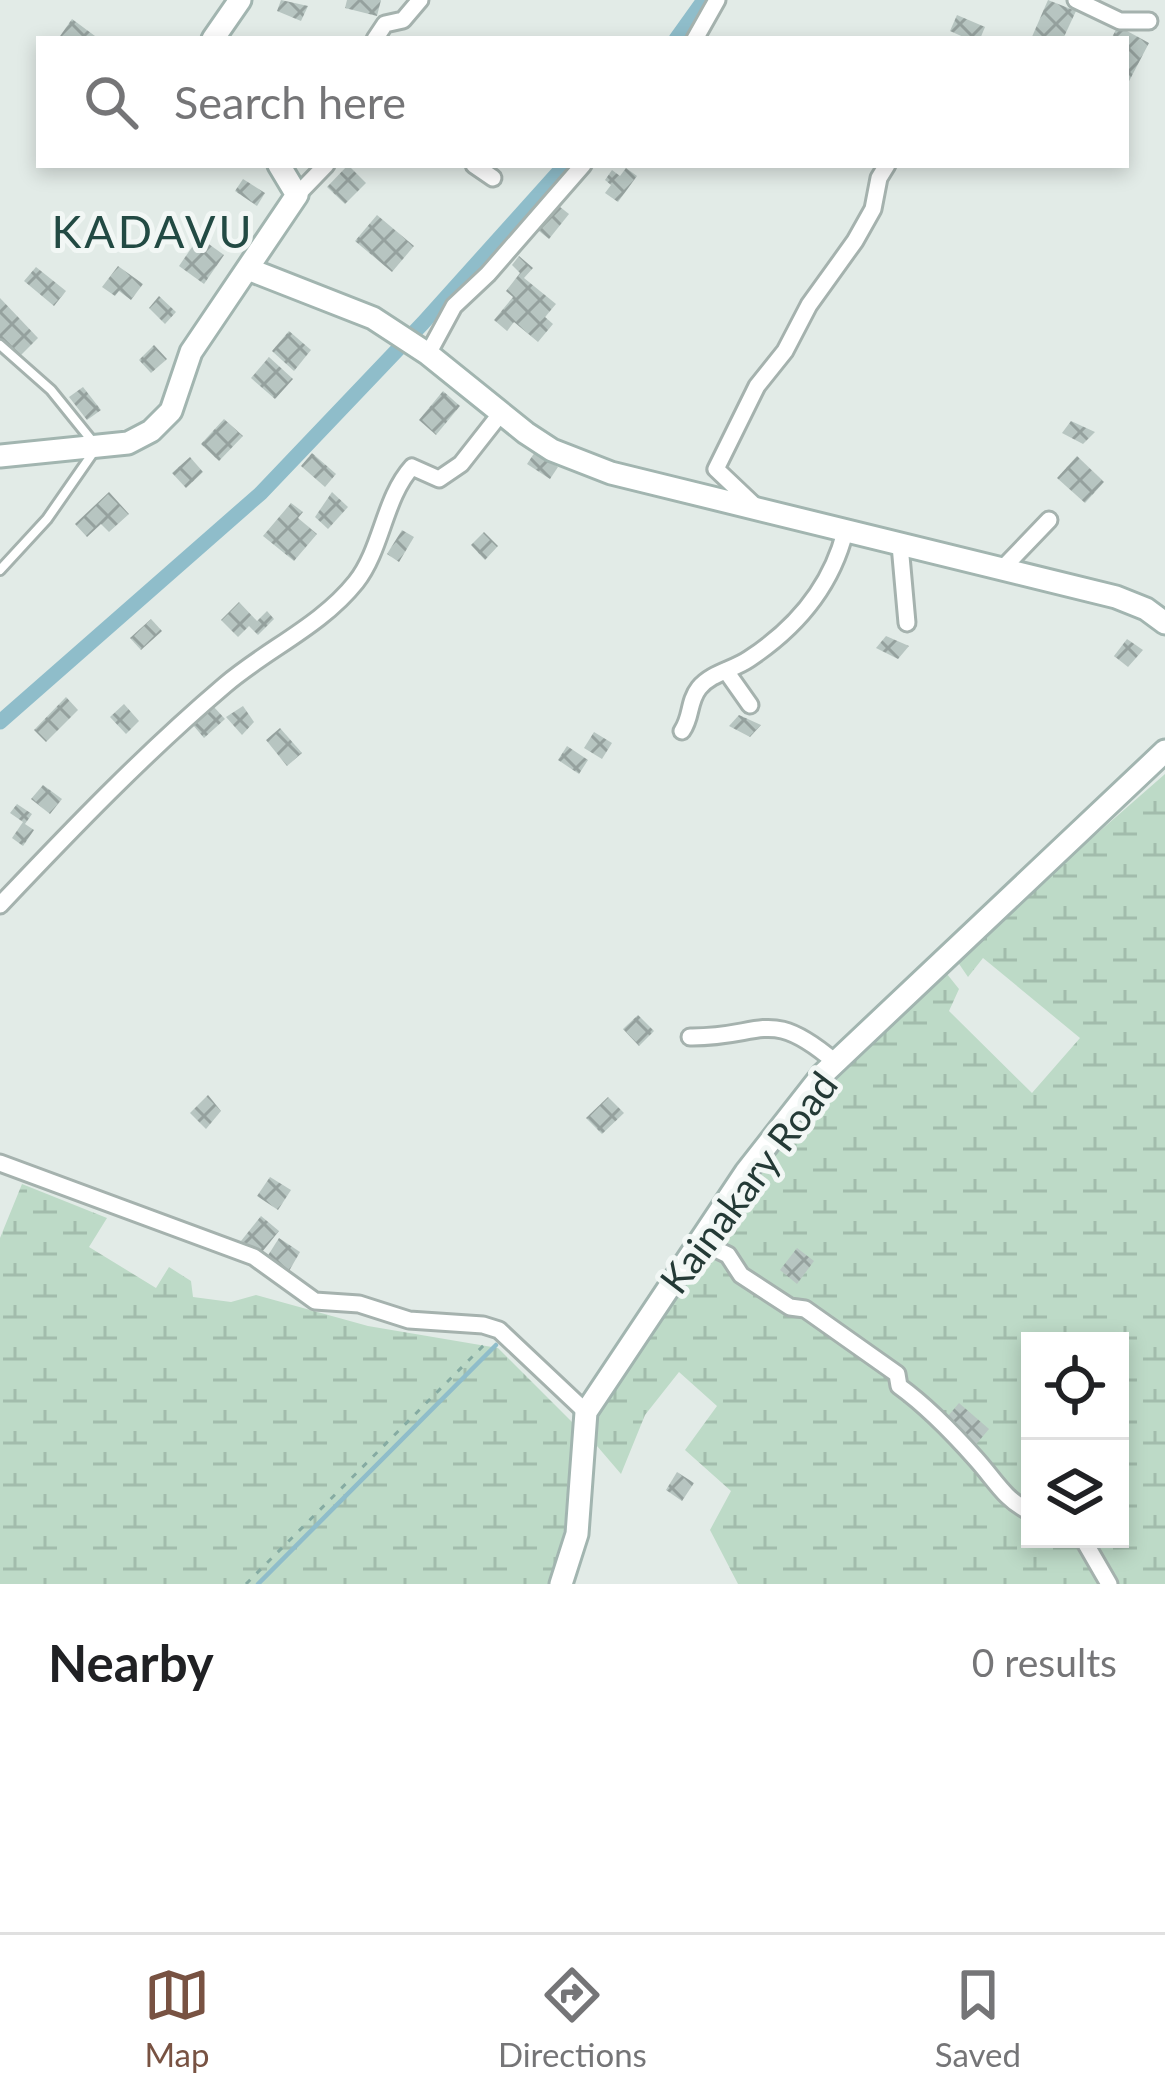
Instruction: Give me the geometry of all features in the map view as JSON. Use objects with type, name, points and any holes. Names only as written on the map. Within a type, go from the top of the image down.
[{"type":"main road","points":[[215,36],[239,1]]},
{"type":"main road","points":[[0,456],[128,443],[152,431],[171,410],[191,352],[297,195],[281,168]]},
{"type":"main road","points":[[248,268],[373,318],[423,350],[553,450],[611,472],[759,511],[1116,597],[1165,623]]},
{"type":"main road","name":"Kainakary Road","points":[[561,1584],[577,1534],[586,1412],[782,1122],[835,1062],[1165,751]]},
{"type":"street","points":[[377,36],[385,24],[403,20],[420,0]]},
{"type":"street","points":[[696,36],[717,0]]},
{"type":"street","points":[[1076,0],[1120,21],[1149,21]]},
{"type":"street","points":[[297,195],[323,168]]},
{"type":"street","points":[[478,168],[493,178]]},
{"type":"street","points":[[423,350],[454,306],[580,168]]},
{"type":"street","points":[[759,511],[716,469],[757,386],[855,242],[873,209],[885,168]]},
{"type":"street","points":[[0,905],[99,801],[211,698],[328,611],[358,579],[388,518],[400,479],[412,467],[439,479],[461,464],[501,413]]},
{"type":"street","points":[[1001,569],[1049,520]]},
{"type":"street","points":[[682,731],[697,690],[710,678],[752,658],[809,605],[836,566],[845,532]]},
{"type":"street","points":[[900,545],[907,623]]},
{"type":"street","points":[[726,671],[750,705]]},
{"type":"street","points":[[690,1036],[715,1037],[762,1027],[792,1030],[835,1062]]},
{"type":"street","points":[[0,1163],[254,1257],[315,1301],[359,1304],[409,1320],[499,1330],[586,1412]]},
{"type":"street","points":[[699,1241],[728,1255],[741,1274],[794,1310],[805,1309],[896,1374],[898,1386],[939,1419],[1004,1497],[1021,1507]]},
{"type":"street","points":[[1088,1548],[1109,1584]]},
{"type":"lane","points":[[0,345],[52,390],[97,447],[47,519],[0,570]]},
{"type":"path","points":[[246,1584],[499,1330]]},
{"type":"green space","points":[[1165,774],[1165,1584],[738,1584],[710,1530],[731,1491],[685,1450],[717,1406],[679,1372],[645,1415],[621,1474],[591,1439],[602,1405],[816,1095],[943,969],[959,989],[949,1011],[1032,1093],[1080,1038],[983,958],[968,977],[955,958]]},
{"type":"green space","points":[[22,1184],[107,1218],[89,1247],[156,1288],[169,1267],[191,1281],[193,1297],[231,1302],[256,1295],[368,1326],[498,1348],[573,1423],[563,1542],[551,1584],[0,1584],[0,1238]]},
{"type":"building","points":[[281,0],[308,6],[301,21],[277,11]]},
{"type":"building","points":[[347,0],[381,0],[377,16],[345,8]]},
{"type":"building","points":[[1048,0],[1076,11],[1064,36],[1032,36]]},
{"type":"building","points":[[957,15],[985,27],[981,36],[950,31]]},
{"type":"building","points":[[72,19],[95,36],[60,36]]},
{"type":"building","points":[[1118,26],[1149,43],[1129,81],[1129,36],[1113,36]]},
{"type":"building","points":[[345,168],[366,183],[345,204],[327,187]]},
{"type":"building","points":[[626,168],[637,176],[618,202],[605,193],[611,185],[605,180],[612,170],[620,176]]},
{"type":"building","points":[[243,179],[265,193],[257,206],[235,191]]},
{"type":"building","points":[[555,203],[569,214],[549,239],[534,227]]},
{"type":"building","points":[[377,215],[414,246],[392,272],[355,241]]},
{"type":"building","points":[[199,237],[224,255],[204,284],[179,266]]},
{"type":"building","points":[[519,256],[533,268],[524,278],[556,304],[545,317],[553,324],[538,342],[514,322],[507,331],[494,320],[513,297],[506,291],[520,273],[512,265]]},
{"type":"building","points":[[118,266],[143,284],[131,300],[102,287]]},
{"type":"building","points":[[36,267],[66,291],[54,306],[24,281]]},
{"type":"building","points":[[159,296],[176,312],[165,324],[149,308]]},
{"type":"building","points":[[0,298],[38,338],[17,359],[0,341]]},
{"type":"building","points":[[289,331],[311,350],[294,371],[272,351]]},
{"type":"building","points":[[154,345],[167,359],[151,373],[139,360]]},
{"type":"building","points":[[269,357],[293,379],[275,399],[251,378]]},
{"type":"building","points":[[83,387],[101,410],[87,420],[69,397]]},
{"type":"building","points":[[443,391],[460,406],[436,435],[419,420]]},
{"type":"building","points":[[224,419],[243,436],[219,461],[201,444]]},
{"type":"building","points":[[1071,421],[1095,432],[1083,444],[1062,433]]},
{"type":"building","points":[[535,452],[558,467],[550,479],[527,464]]},
{"type":"building","points":[[312,453],[336,474],[325,487],[301,466]]},
{"type":"building","points":[[1077,456],[1104,482],[1085,503],[1057,478]]},
{"type":"building","points":[[190,457],[203,472],[186,488],[172,473]]},
{"type":"building","points":[[109,492],[129,514],[109,532],[101,524],[87,537],[75,524]]},
{"type":"building","points":[[332,492],[348,507],[328,529],[315,517]]},
{"type":"building","points":[[291,503],[303,512],[298,518],[317,534],[294,561],[263,536]]},
{"type":"building","points":[[402,530],[414,537],[399,562],[387,554]]},
{"type":"building","points":[[484,532],[498,546],[485,560],[471,545]]},
{"type":"building","points":[[239,602],[257,621],[267,611],[274,619],[258,635],[249,626],[238,637],[221,620]]},
{"type":"building","points":[[151,619],[162,631],[141,650],[130,638]]},
{"type":"building","points":[[886,636],[909,646],[898,659],[876,648]]},
{"type":"building","points":[[1127,639],[1143,650],[1128,667],[1114,656]]},
{"type":"building","points":[[66,697],[78,710],[46,742],[34,730]]},
{"type":"building","points":[[124,704],[139,721],[126,734],[110,717]]},
{"type":"building","points":[[213,706],[225,719],[204,738],[193,725]]},
{"type":"building","points":[[243,706],[254,722],[242,735],[226,717]]},
{"type":"building","points":[[739,715],[761,725],[750,737],[729,726]]},
{"type":"building","points":[[280,728],[302,753],[287,766],[266,740]]},
{"type":"building","points":[[594,732],[612,743],[602,759],[584,748]]},
{"type":"building","points":[[567,746],[588,760],[579,774],[558,760]]},
{"type":"building","points":[[43,785],[62,799],[50,814],[31,799]]},
{"type":"building","points":[[17,804],[32,814],[25,824],[34,830],[23,846],[12,838],[23,822],[10,813]]},
{"type":"building","points":[[638,1015],[654,1031],[639,1046],[623,1029]]},
{"type":"building","points":[[208,1095],[221,1111],[206,1129],[190,1113]]},
{"type":"building","points":[[608,1097],[624,1113],[602,1134],[586,1118]]},
{"type":"building","points":[[270,1177],[291,1190],[278,1210],[257,1196]]},
{"type":"building","points":[[261,1216],[279,1231],[262,1252],[241,1241]]},
{"type":"building","points":[[279,1238],[300,1252],[289,1271],[267,1257]]},
{"type":"building","points":[[797,1248],[814,1261],[797,1284],[780,1270]]},
{"type":"building","points":[[959,1403],[989,1429],[973,1448],[943,1422]]},
{"type":"building","points":[[677,1472],[694,1483],[682,1501],[666,1490]]},
{"type":"waterway","points":[[678,36],[704,0]]},
{"type":"waterway","points":[[0,722],[261,493],[562,168]]},
{"type":"waterway","points":[[258,1584],[496,1345]]},
{"type":"district","name":"KADAVU","points":[[153,231]]}]
